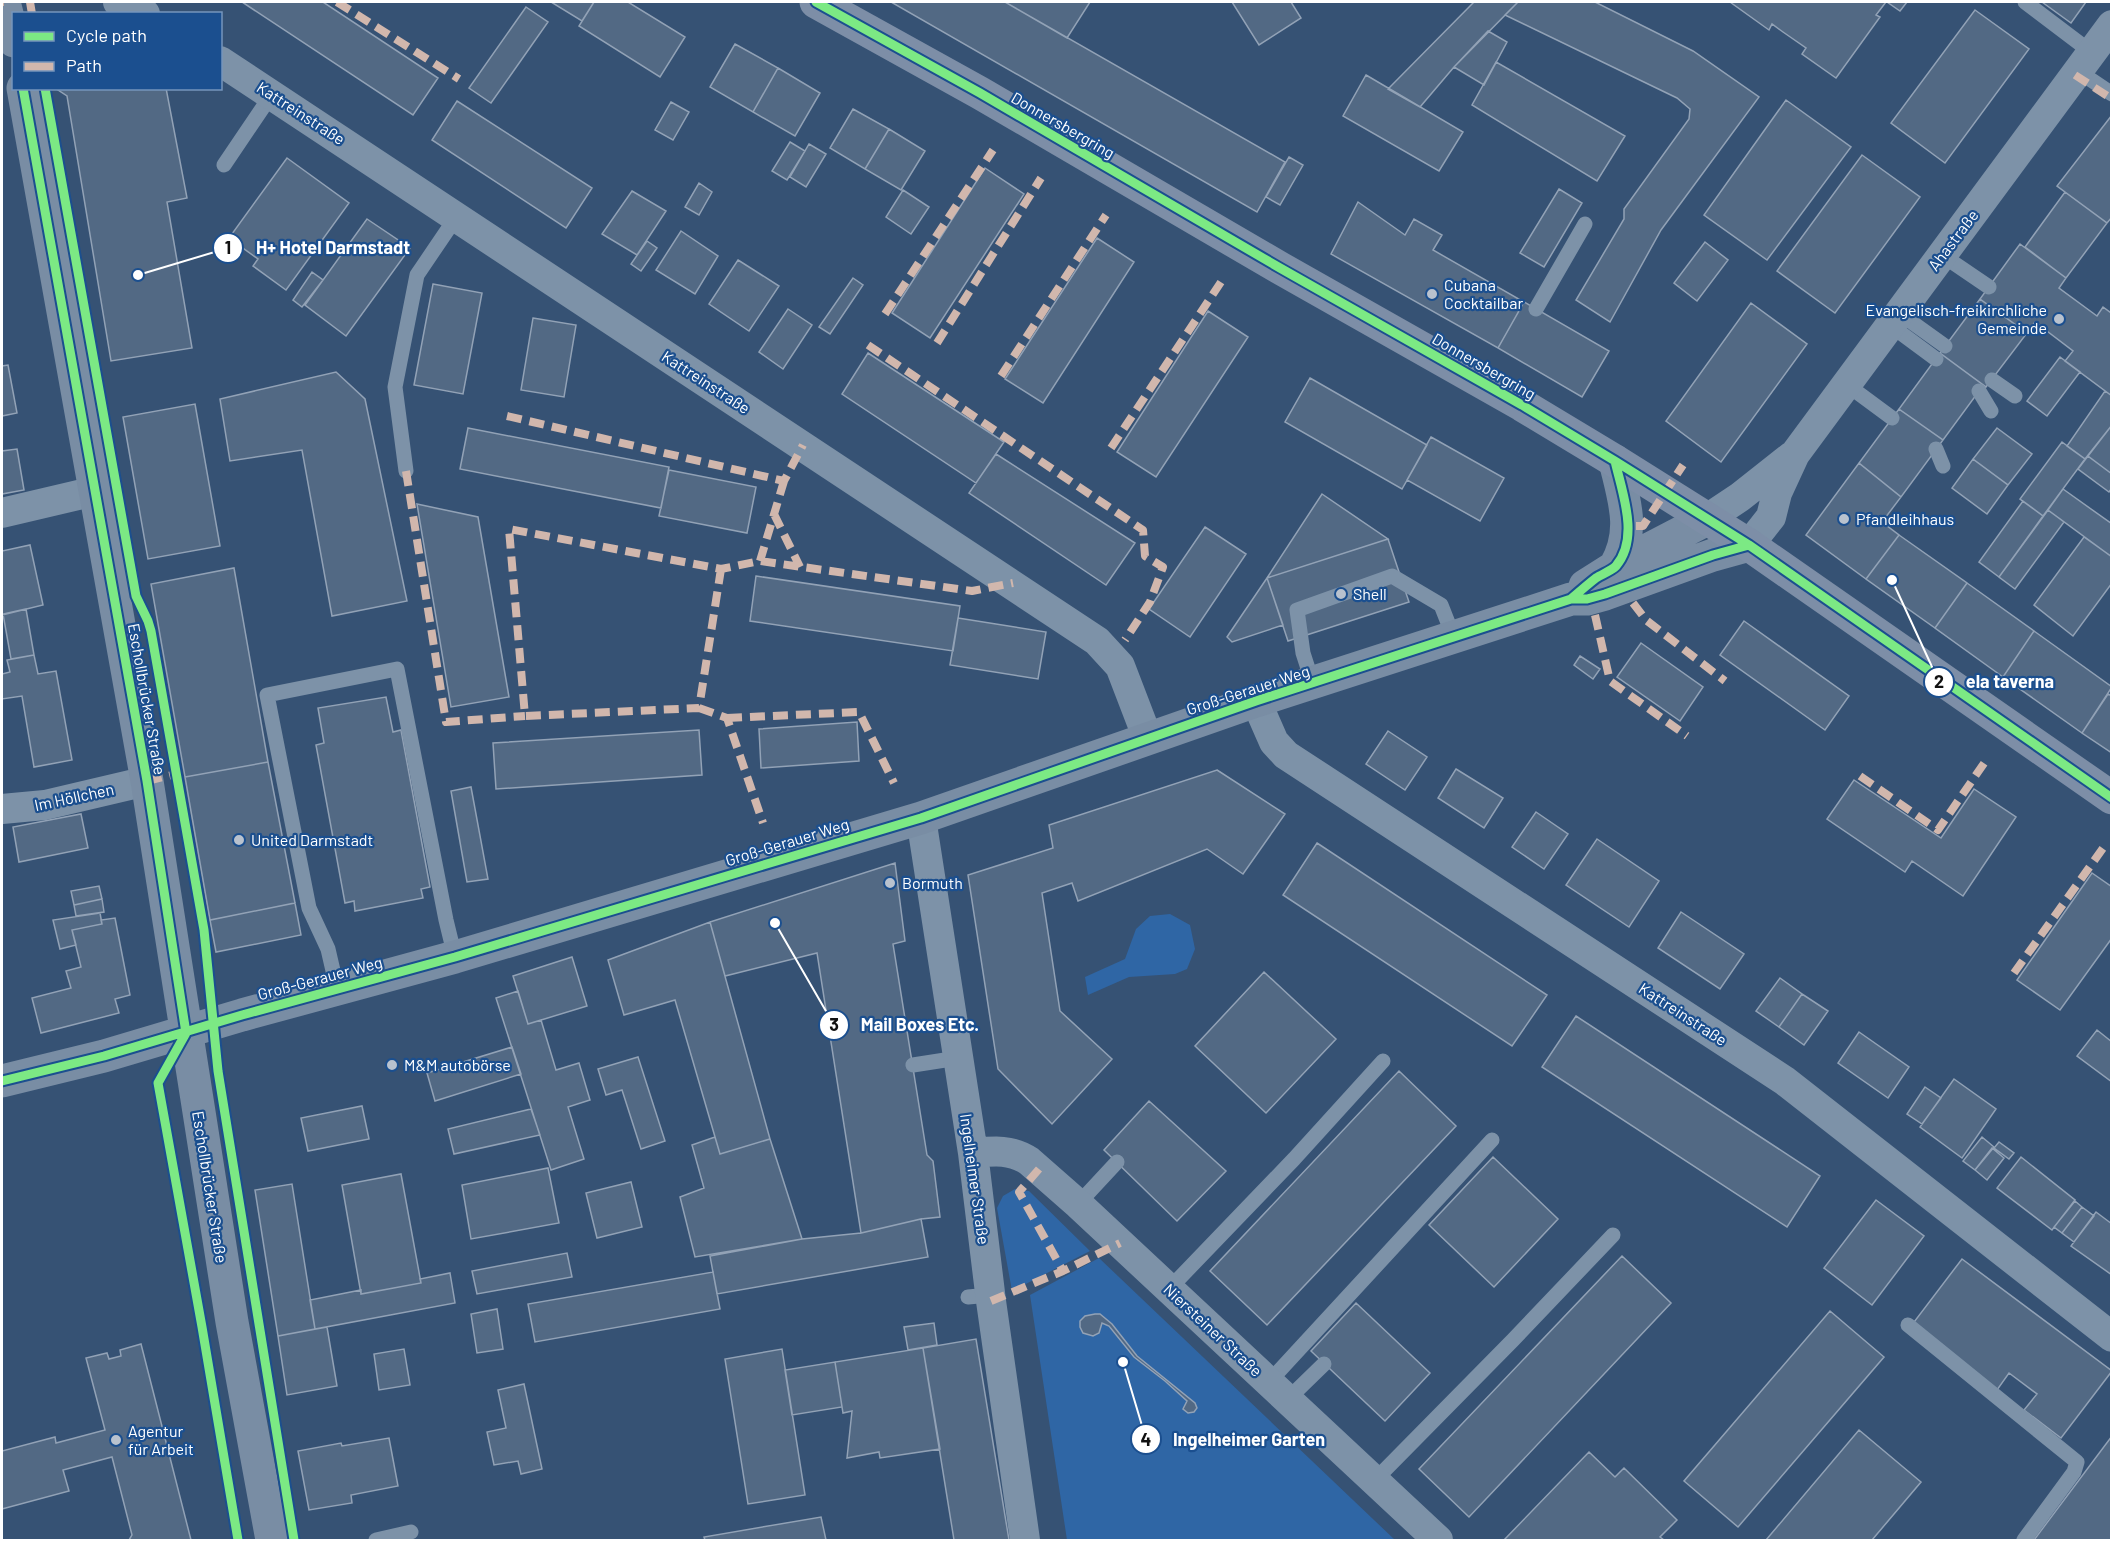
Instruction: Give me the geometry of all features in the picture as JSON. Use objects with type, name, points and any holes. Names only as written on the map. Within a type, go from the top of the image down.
[{"type":"main road","points":[[4,2],[12,33]]},
{"type":"main road","name":"Donnersbergring","points":[[816,2],[980,93],[1082,154],[1522,405],[1615,461],[1749,545],[2112,798]]},
{"type":"main road","name":"Eschollbrücker Straße","points":[[23,90],[147,781],[232,1322],[272,1540]]},
{"type":"main road","points":[[1615,461],[1628,526],[1627,540],[1615,567]]},
{"type":"main road","name":"Groß-Gerauer Weg","points":[[1570,599],[1615,567],[1707,519]]},
{"type":"main road","name":"Groß-Gerauer Weg","points":[[2,1081],[186,1033],[337,988],[455,957],[921,818],[1256,701],[1570,599],[1587,599],[1605,594],[1713,555],[1749,545]]},
{"type":"street","points":[[118,2],[140,12]]},
{"type":"street","name":"Ahastraße","points":[[1749,545],[1771,517],[1777,493],[1794,454],[2112,25]]},
{"type":"street","name":"Kattreinstraße","points":[[222,62],[1097,641],[1114,657],[1126,676],[1148,739]]},
{"type":"street","name":"Ahastraße","points":[[1707,519],[1740,497],[1794,454]]},
{"type":"street","points":[[2,513],[95,491]]},
{"type":"street","name":"Kattreinstraße","points":[[1256,701],[1274,742],[1286,755],[1785,1081],[2112,1337]]},
{"type":"street","name":"Im Höllchen","points":[[2,809],[45,805],[147,781]]},
{"type":"street","name":"Ingelheimer Straße","points":[[921,818],[973,1153],[979,1296],[1025,1540]]},
{"type":"street","name":"Niersteiner Straße","points":[[973,1153],[996,1151],[1021,1155],[1078,1204],[1438,1540]]},
{"type":"lane","points":[[2025,2],[2085,62],[2112,94]]},
{"type":"lane","points":[[224,165],[272,94]]},
{"type":"lane","points":[[406,471],[395,387],[417,274],[457,216]]},
{"type":"lane","points":[[1536,309],[1585,224]]},
{"type":"lane","points":[[1942,255],[1989,287]]},
{"type":"lane","points":[[1894,319],[1941,352]]},
{"type":"lane","points":[[1992,380],[2015,396]]},
{"type":"lane","points":[[1846,384],[1892,418]]},
{"type":"lane","points":[[1979,391],[1991,411]]},
{"type":"lane","points":[[1936,449],[1942,466]]},
{"type":"lane","points":[[1313,684],[1304,653],[1297,610],[1392,576],[1441,605],[1454,638]]},
{"type":"lane","points":[[337,988],[328,949],[309,908],[267,695],[398,669],[455,957]]},
{"type":"lane","points":[[913,1065],[958,1058]]},
{"type":"lane","points":[[1169,1289],[1294,1159],[1383,1061]]},
{"type":"lane","points":[[1278,1391],[1492,1140]]},
{"type":"lane","points":[[1078,1204],[1117,1162]]},
{"type":"lane","points":[[1374,1481],[1513,1340],[1612,1235]]},
{"type":"lane","points":[[1908,1325],[2077,1462],[2074,1472],[2024,1540]]},
{"type":"lane","points":[[1278,1391],[1324,1364]]},
{"type":"lane","points":[[376,1540],[411,1532]]},
{"type":"shaded area","points":[[1170,914],[1190,925],[1195,949],[1187,969],[1175,974],[1129,977],[1088,995],[1085,977],[1125,959],[1136,929],[1150,916]]},
{"type":"shaded area","points":[[1015,1189],[1029,1191],[1090,1251],[1012,1291],[997,1208],[1003,1196]]},
{"type":"shaded area","points":[[1099,1258],[1395,1540],[1067,1540],[1030,1295]]},
{"type":"building","points":[[242,2],[323,2],[438,78],[413,115]]},
{"type":"building","points":[[551,2],[594,2],[582,21]]},
{"type":"building","points":[[594,2],[628,2],[685,37],[660,77],[579,26]]},
{"type":"building","points":[[891,2],[1005,2],[1285,162],[1257,212]]},
{"type":"building","points":[[1005,2],[1090,2],[1067,38]]},
{"type":"building","points":[[1232,2],[1291,2],[1301,18],[1259,45]]},
{"type":"building","points":[[1474,2],[1518,2],[1454,67],[1420,107],[1388,89]]},
{"type":"building","points":[[1518,2],[1595,2],[1693,51],[1759,97],[1661,230],[1610,322],[1576,300],[1624,219],[1624,209],[1689,119],[1690,109],[1677,98],[1505,15]]},
{"type":"building","points":[[1730,2],[1886,2],[1876,15],[1880,17],[1836,78],[1802,54],[1806,48],[1772,24],[1769,30]]},
{"type":"building","points":[[1887,2],[1907,2],[1900,11]]},
{"type":"building","points":[[2042,2],[2086,2],[2071,23]]},
{"type":"building","points":[[526,7],[548,22],[491,103],[469,88]]},
{"type":"building","points":[[1975,10],[2029,49],[1945,163],[1891,123]]},
{"type":"building","points":[[1488,31],[1507,42],[1484,85],[1454,67]]},
{"type":"building","points":[[735,44],[778,68],[753,112],[710,87]]},
{"type":"building","points":[[1496,62],[1625,136],[1597,181],[1472,105]]},
{"type":"building","points":[[778,68],[820,93],[795,136],[753,112]]},
{"type":"building","points":[[1366,75],[1463,132],[1439,171],[1343,116]]},
{"type":"building","points":[[58,90],[166,90],[187,198],[167,202],[192,348],[111,361],[67,96]]},
{"type":"building","points":[[1786,100],[1851,147],[1767,260],[1704,215]]},
{"type":"building","points":[[457,101],[592,188],[566,228],[432,140]]},
{"type":"building","points":[[671,102],[689,112],[673,140],[655,130]]},
{"type":"building","points":[[853,109],[889,129],[865,169],[830,148]]},
{"type":"building","points":[[2112,115],[2112,217],[2107,223],[2057,186]]},
{"type":"building","points":[[889,129],[925,151],[901,190],[865,169]]},
{"type":"building","points":[[790,142],[805,151],[787,180],[772,171]]},
{"type":"building","points":[[809,144],[826,154],[806,187],[790,177]]},
{"type":"building","points":[[1862,155],[1920,197],[1835,313],[1777,271]]},
{"type":"building","points":[[1289,157],[1303,165],[1280,205],[1266,197]]},
{"type":"building","points":[[287,158],[349,203],[286,290],[253,266],[258,259],[229,238]]},
{"type":"building","points":[[985,168],[1024,194],[930,338],[892,313]]},
{"type":"building","points":[[699,183],[712,192],[699,215],[685,207]]},
{"type":"building","points":[[1559,189],[1582,203],[1544,267],[1520,253]]},
{"type":"building","points":[[903,190],[929,207],[911,234],[886,217]]},
{"type":"building","points":[[632,191],[666,211],[637,255],[602,234]]},
{"type":"building","points":[[2065,192],[2107,223],[2066,278],[2025,247]]},
{"type":"building","points":[[1358,202],[1405,235],[1414,219],[1442,235],[1433,250],[1524,302],[1498,348],[1331,254]]},
{"type":"building","points":[[367,219],[410,248],[346,336],[305,305]]},
{"type":"building","points":[[681,231],[718,256],[695,294],[656,270]]},
{"type":"building","points":[[1097,238],[1134,262],[1043,403],[1005,379]]},
{"type":"building","points":[[647,241],[657,248],[641,271],[631,264]]},
{"type":"building","points":[[1705,242],[1728,260],[1697,301],[1674,283]]},
{"type":"building","name":"Evangelisch-freikirchliche Gemeinde","points":[[2020,244],[2066,278],[2059,288],[2097,316],[2103,307],[2111,313],[2112,396],[2065,361],[2073,351],[2035,322],[2027,333],[1980,299]]},
{"type":"building","points":[[738,260],[779,286],[749,331],[709,304]]},
{"type":"building","points":[[312,272],[323,280],[302,307],[293,300]]},
{"type":"building","points":[[853,278],[863,285],[830,334],[819,327]]},
{"type":"building","points":[[433,284],[482,293],[463,394],[414,385]]},
{"type":"building","points":[[1980,299],[2027,333],[1986,387],[1940,353]]},
{"type":"building","points":[[1524,302],[1609,351],[1582,397],[1498,348]]},
{"type":"building","points":[[1751,303],[1807,344],[1721,462],[1666,421]]},
{"type":"building","points":[[788,309],[812,325],[783,369],[759,352]]},
{"type":"building","points":[[1208,311],[1248,337],[1156,477],[1117,452]]},
{"type":"building","points":[[533,318],[576,325],[564,397],[521,390]]},
{"type":"building","points":[[868,353],[1004,442],[976,483],[842,394]]},
{"type":"building","points":[[1940,353],[1986,387],[1979,391],[1943,440],[1899,409]]},
{"type":"building","points":[[2060,357],[2080,372],[2047,416],[2027,401]]},
{"type":"building","points":[[8,365],[17,413],[2,416],[2,366]]},
{"type":"building","points":[[336,372],[365,399],[407,601],[332,616],[302,450],[230,461],[220,399]]},
{"type":"building","points":[[1310,378],[1427,445],[1402,489],[1285,422]]},
{"type":"building","points":[[2105,391],[2112,396],[2112,425],[2085,459],[2067,446]]},
{"type":"building","points":[[195,404],[220,546],[148,559],[123,417]]},
{"type":"building","points":[[1899,409],[1943,440],[1901,497],[1859,463]]},
{"type":"building","points":[[2112,425],[2112,474],[2088,456]]},
{"type":"building","points":[[468,428],[669,467],[661,508],[460,469]]},
{"type":"building","points":[[1997,428],[2032,454],[2008,485],[1973,459]]},
{"type":"building","points":[[1431,437],[1504,478],[1480,521],[1407,480]]},
{"type":"building","points":[[2062,442],[2085,459],[2043,516],[2020,499]]},
{"type":"building","points":[[17,449],[24,490],[2,494],[2,451]]},
{"type":"building","points":[[996,454],[1135,543],[1106,585],[969,493]]},
{"type":"building","points":[[2088,456],[2112,474],[2112,488],[2109,492],[2078,469]]},
{"type":"building","points":[[1973,459],[2008,485],[1987,514],[1952,488]]},
{"type":"building","points":[[1859,463],[1901,497],[1882,522],[1899,535],[1866,579],[1806,535]]},
{"type":"building","points":[[669,470],[756,487],[747,533],[659,516]]},
{"type":"building","points":[[2063,489],[2112,524],[2112,557],[2048,510]]},
{"type":"building","points":[[1322,494],[1388,539],[1267,578]]},
{"type":"building","points":[[2023,501],[2043,516],[1999,577],[1979,562]]},
{"type":"building","points":[[417,504],[478,517],[509,697],[451,707]]},
{"type":"building","points":[[2048,510],[2064,522],[2015,589],[1999,577]]},
{"type":"building","points":[[1205,527],[1246,554],[1190,637],[1149,609]]},
{"type":"building","points":[[1899,535],[1967,583],[1935,628],[1866,579]]},
{"type":"building","points":[[2084,537],[2112,557],[2112,583],[2073,636],[2034,605]]},
{"type":"building","points":[[1388,539],[1409,602],[1288,641],[1267,578]]},
{"type":"building","points":[[30,545],[43,605],[2,615],[2,551]]},
{"type":"building","points":[[234,568],[268,762],[185,777],[151,584]]},
{"type":"building","points":[[756,576],[960,606],[953,651],[750,621]]},
{"type":"building","points":[[1267,578],[1283,625],[1232,642],[1227,637]]},
{"type":"building","points":[[1967,583],[2034,631],[2003,677],[1935,628]]},
{"type":"building","points":[[26,609],[34,655],[11,659],[3,614]]},
{"type":"building","points":[[958,618],[1046,632],[1038,679],[950,665]]},
{"type":"building","points":[[1744,621],[1849,696],[1825,730],[1720,655]]},
{"type":"building","points":[[2034,631],[2112,687],[2082,733],[2003,677]]},
{"type":"building","points":[[1641,643],[1703,687],[1680,721],[1617,677]]},
{"type":"building","points":[[34,655],[38,674],[56,671],[72,760],[34,767],[22,696],[2,699],[2,674],[10,672],[7,660]]},
{"type":"building","points":[[1580,656],[1600,669],[1593,679],[1574,665]]},
{"type":"building","points":[[2108,694],[2112,696],[2112,753],[2082,733]]},
{"type":"building","points":[[386,697],[393,732],[401,730],[430,887],[421,889],[423,898],[355,911],[354,901],[345,903],[316,745],[324,743],[318,708]]},
{"type":"building","points":[[857,722],[859,761],[761,768],[759,729]]},
{"type":"building","points":[[699,730],[702,775],[496,789],[493,743]]},
{"type":"building","points":[[1388,731],[1427,757],[1405,790],[1366,764]]},
{"type":"building","name":"United Darmstadt","points":[[268,762],[295,903],[210,920],[185,777]]},
{"type":"building","points":[[1456,769],[1503,798],[1484,828],[1438,798]]},
{"type":"building","points":[[1217,770],[1285,814],[1243,874],[1207,849],[1078,901],[1072,883],[1042,893],[1060,1011],[1112,1059],[1052,1124],[998,1069],[968,875],[1053,848],[1049,825]]},
{"type":"building","points":[[1854,780],[1941,838],[1974,789],[2016,817],[1963,896],[1912,861],[1905,872],[1827,819]]},
{"type":"building","points":[[471,787],[488,879],[467,882],[451,791]]},
{"type":"building","points":[[1536,812],[1568,834],[1544,869],[1512,847]]},
{"type":"building","points":[[81,814],[88,848],[19,862],[13,827]]},
{"type":"building","points":[[1597,839],[1659,881],[1629,927],[1566,885]]},
{"type":"building","points":[[1317,843],[1547,995],[1512,1046],[1283,895]]},
{"type":"building","points":[[895,863],[905,941],[893,944],[927,1155],[933,1161],[940,1217],[921,1219],[861,1233],[817,953],[725,976],[710,922]]},
{"type":"building","points":[[2092,873],[2112,887],[2112,938],[2060,1010],[2017,980]]},
{"type":"building","points":[[99,886],[102,899],[74,905],[71,891]]},
{"type":"building","points":[[102,899],[104,912],[76,916],[74,905]]},
{"type":"building","points":[[295,903],[301,935],[216,952],[210,920]]},
{"type":"building","points":[[1681,912],[1744,954],[1720,989],[1658,948]]},
{"type":"building","points":[[100,913],[102,924],[72,930],[76,945],[60,949],[53,920]]},
{"type":"building","points":[[115,918],[130,995],[115,999],[119,1013],[41,1033],[32,998],[71,988],[66,971],[81,967],[72,930],[102,924],[101,920]]},
{"type":"building","points":[[710,922],[770,1139],[720,1154],[675,1000],[624,1015],[608,960]]},
{"type":"building","points":[[572,957],[587,1006],[528,1024],[513,976]]},
{"type":"building","points":[[1264,972],[1336,1039],[1266,1113],[1195,1046]]},
{"type":"building","points":[[1780,978],[1802,994],[1779,1027],[1756,1011]]},
{"type":"building","points":[[518,991],[528,1024],[541,1020],[556,1070],[579,1063],[590,1100],[568,1107],[584,1159],[551,1170],[496,998]]},
{"type":"building","points":[[1802,994],[1828,1011],[1804,1045],[1779,1027]]},
{"type":"building","points":[[1576,1016],[1820,1176],[1787,1227],[1542,1067]]},
{"type":"building","points":[[2097,1030],[2112,1042],[2112,1082],[2077,1056]]},
{"type":"building","points":[[1859,1032],[1909,1067],[1888,1098],[1838,1063]]},
{"type":"building","points":[[512,1047],[521,1074],[435,1101],[427,1073]]},
{"type":"building","points":[[638,1057],[665,1141],[641,1149],[622,1090],[606,1095],[598,1069]]},
{"type":"building","points":[[1399,1071],[1456,1126],[1267,1325],[1210,1271]]},
{"type":"building","points":[[1954,1079],[1996,1109],[1962,1158],[1920,1127]]},
{"type":"building","points":[[1925,1087],[1941,1098],[1922,1124],[1907,1114]]},
{"type":"building","points":[[1149,1101],[1226,1171],[1177,1221],[1104,1150]]},
{"type":"building","points":[[362,1106],[369,1139],[308,1151],[301,1118]]},
{"type":"building","points":[[531,1109],[540,1135],[454,1154],[448,1129]]},
{"type":"building","points":[[715,1137],[720,1154],[770,1139],[802,1239],[695,1257],[680,1197],[704,1188],[692,1145]]},
{"type":"building","points":[[1982,1137],[1994,1147],[1975,1170],[1963,1161]]},
{"type":"building","points":[[1999,1142],[2014,1153],[2009,1159],[1994,1148]]},
{"type":"building","points":[[1992,1148],[2004,1158],[1987,1180],[1975,1170]]},
{"type":"building","points":[[1493,1157],[1558,1219],[1494,1287],[1429,1225]]},
{"type":"building","points":[[2021,1157],[2075,1200],[2052,1230],[1997,1188]]},
{"type":"building","points":[[548,1168],[559,1223],[471,1239],[462,1185]]},
{"type":"building","points":[[401,1174],[421,1283],[361,1294],[342,1185]]},
{"type":"building","points":[[631,1182],[642,1227],[597,1238],[586,1193]]},
{"type":"building","points":[[292,1184],[315,1329],[278,1336],[255,1190]]},
{"type":"building","points":[[1876,1200],[1924,1236],[1872,1305],[1824,1268]]},
{"type":"building","points":[[2075,1201],[2082,1207],[2062,1233],[2054,1227]]},
{"type":"building","points":[[2082,1207],[2094,1216],[2074,1242],[2062,1233]]},
{"type":"building","points":[[2096,1212],[2112,1224],[2112,1275],[2071,1246]]},
{"type":"building","points":[[921,1219],[928,1257],[717,1294],[710,1256],[802,1239],[861,1233]]},
{"type":"building","points":[[567,1253],[572,1277],[477,1294],[472,1271]]},
{"type":"building","points":[[1622,1256],[1671,1303],[1469,1517],[1419,1469]]},
{"type":"building","points":[[1962,1259],[2112,1371],[2061,1438],[2024,1410],[2037,1394],[2009,1373],[1997,1390],[1911,1326]]},
{"type":"building","points":[[713,1272],[720,1309],[535,1342],[528,1304]]},
{"type":"building","points":[[450,1273],[455,1303],[315,1329],[310,1300],[361,1290],[361,1294],[421,1283],[420,1279]]},
{"type":"building","points":[[1356,1303],[1430,1373],[1385,1421],[1311,1351]]},
{"type":"building","points":[[497,1309],[503,1349],[477,1353],[471,1314]]},
{"type":"building","points":[[1830,1311],[1884,1357],[1738,1527],[1684,1481]]},
{"type":"building","points":[[1100,1314],[1112,1324],[1137,1356],[1195,1403],[1197,1408],[1194,1412],[1188,1413],[1183,1409],[1187,1401],[1134,1357],[1109,1326],[1102,1323],[1099,1333],[1093,1336],[1083,1333],[1080,1321],[1085,1316]]},
{"type":"building","points":[[934,1323],[937,1345],[908,1350],[904,1327]]},
{"type":"building","points":[[327,1327],[337,1386],[287,1395],[278,1336]]},
{"type":"building","points":[[976,1339],[1009,1540],[954,1540],[923,1348]]},
{"type":"building","name":"Agentur für Arbeit","points":[[141,1344],[191,1540],[129,1540],[132,1535],[112,1457],[63,1470],[69,1491],[2,1509],[2,1451],[55,1437],[56,1443],[105,1430],[86,1358],[107,1353],[109,1359],[121,1356],[120,1350]]},
{"type":"building","points":[[923,1348],[940,1449],[880,1458],[879,1452],[847,1458],[852,1411],[843,1413],[835,1362]]},
{"type":"building","points":[[404,1349],[410,1385],[379,1390],[374,1354]]},
{"type":"building","points":[[782,1349],[805,1495],[748,1504],[725,1359]]},
{"type":"building","points":[[835,1362],[842,1407],[792,1415],[785,1370]]},
{"type":"building","points":[[524,1384],[542,1469],[521,1474],[518,1461],[494,1465],[487,1432],[506,1428],[498,1390]]},
{"type":"building","points":[[1859,1430],[1921,1482],[1872,1540],[1766,1540]]},
{"type":"building","points":[[2112,1436],[2112,1540],[2034,1540]]},
{"type":"building","points":[[389,1438],[398,1486],[351,1495],[352,1503],[309,1510],[298,1451],[341,1443],[342,1446]]},
{"type":"building","points":[[1589,1452],[1615,1477],[1624,1468],[1677,1520],[1660,1537],[1664,1540],[1504,1540]]},
{"type":"building","points":[[821,1517],[826,1540],[705,1540],[704,1537]]},
{"type":"marked path","points":[[30,2],[32,12]]},
{"type":"marked path","points":[[337,2],[459,79]]},
{"type":"marked path","points":[[2075,75],[2112,99]]},
{"type":"marked path","points":[[885,314],[993,150]]},
{"type":"marked path","points":[[937,343],[1041,178]]},
{"type":"marked path","points":[[1001,376],[1106,215]]},
{"type":"marked path","points":[[1111,448],[1221,282]]},
{"type":"marked path","points":[[868,345],[1143,530],[1145,556],[1163,567],[1150,602],[1125,640]]},
{"type":"marked path","points":[[507,416],[784,481],[803,445]]},
{"type":"marked path","points":[[1636,526],[1643,526],[1683,465]]},
{"type":"marked path","points":[[406,471],[446,722],[525,716]]},
{"type":"marked path","points":[[760,561],[784,481]]},
{"type":"marked path","points":[[774,514],[800,567]]},
{"type":"marked path","points":[[721,569],[699,708],[525,716],[509,529],[721,569],[760,561],[972,591],[1013,583]]},
{"type":"marked path","points":[[1633,603],[1646,620],[1725,681]]},
{"type":"marked path","points":[[1595,615],[1610,681],[1687,736]]},
{"type":"marked path","points":[[699,708],[727,718],[763,823]]},
{"type":"marked path","points":[[727,718],[859,712],[894,783]]},
{"type":"marked path","points":[[1860,776],[1938,830],[1987,759]]},
{"type":"marked path","points":[[147,781],[176,774]]},
{"type":"marked path","points":[[2014,973],[2106,844]]},
{"type":"marked path","points":[[1039,1169],[1019,1192],[1063,1271]]},
{"type":"marked path","points":[[991,1301],[1063,1271],[1120,1243]]},
{"type":"cycle path","points":[[816,2],[980,93],[1280,268],[1522,405],[1615,461],[1749,545],[2112,798]]},
{"type":"cycle path","points":[[23,90],[147,781],[186,1033]]},
{"type":"cycle path","points":[[45,90],[136,596],[151,631],[204,930],[218,1071],[294,1540]]},
{"type":"cycle path","points":[[1571,599],[1596,578],[1614,568],[1623,555],[1627,542],[1627,515],[1615,461]]},
{"type":"cycle path","points":[[2,1081],[104,1056],[242,1015],[455,957],[921,818],[1256,701],[1571,599],[1587,599],[1605,594],[1713,555],[1749,545]]},
{"type":"cycle path","points":[[186,1033],[158,1083],[238,1540]]},
{"type":"place","name":"H+ Hotel Darmstadt","points":[[138,275]]},
{"type":"place","name":"Cubana Cocktailbar","points":[[1432,294]]},
{"type":"place","name":"Evangelisch-freikirchliche Gemeinde","points":[[2059,319]]},
{"type":"place","name":"Pfandleihhaus","points":[[1844,519]]},
{"type":"place","name":"ela taverna","points":[[1892,580]]},
{"type":"place","name":"Shell","points":[[1341,594]]},
{"type":"place","name":"United Darmstadt","points":[[239,840]]},
{"type":"place","name":"Bormuth","points":[[890,883]]},
{"type":"place","name":"Mail Boxes Etc.","points":[[775,923]]},
{"type":"place","name":"M&M autobörse","points":[[392,1065]]},
{"type":"place","name":"Ingelheimer Garten","points":[[1123,1362]]},
{"type":"place","name":"Agentur für Arbeit","points":[[116,1440]]}]
